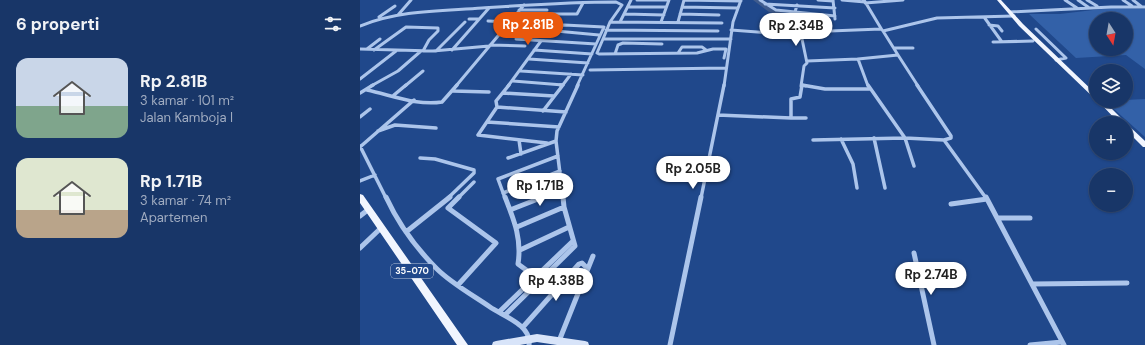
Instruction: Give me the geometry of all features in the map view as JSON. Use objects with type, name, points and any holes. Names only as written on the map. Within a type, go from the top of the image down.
[{"type":"main road","points":[[999,0],[1014,16],[1022,28],[1034,35],[1057,59]]},
{"type":"main road","points":[[1034,35],[1089,89]]},
{"type":"main road","points":[[1108,108],[1116,116]]},
{"type":"main road","points":[[1133,133],[1145,145]]},
{"type":"main road","name":"35-070","points":[[361,200],[369,209],[463,345]]},
{"type":"main road","points":[[496,345],[516,341],[559,341],[585,345]]},
{"type":"street","points":[[398,15],[411,0]]},
{"type":"street","points":[[620,22],[631,0]]},
{"type":"street","points":[[637,0],[669,0],[661,22]]},
{"type":"street","points":[[670,345],[684,270],[718,115],[726,68],[729,39],[728,35],[731,31],[737,8],[741,1],[684,0],[678,22]]},
{"type":"street","points":[[760,0],[776,10],[835,18],[833,1],[818,0]]},
{"type":"street","points":[[842,0],[865,2],[902,0]]},
{"type":"street","points":[[1065,0],[1077,8]]},
{"type":"street","points":[[1078,0],[1089,7]]},
{"type":"street","points":[[1087,0],[1097,6]]},
{"type":"street","points":[[1123,0],[1132,6]]},
{"type":"street","points":[[1133,0],[1144,7]]},
{"type":"street","points":[[717,22],[724,1]]},
{"type":"street","points":[[813,140],[906,138],[944,140],[951,138],[869,11],[865,2]]},
{"type":"street","points":[[1112,2],[1118,6]]},
{"type":"street","points":[[377,18],[524,5],[582,3],[620,3],[622,5],[598,36],[588,64],[558,127],[556,141],[563,188],[564,207],[574,244],[538,279],[505,315]]},
{"type":"street","points":[[548,14],[576,14],[582,3]]},
{"type":"street","points":[[766,4],[835,8]]},
{"type":"street","points":[[367,90],[414,100],[440,103],[453,91],[505,26],[524,5]]},
{"type":"street","points":[[795,12],[797,5]]},
{"type":"street","points":[[360,26],[377,18],[395,6]]},
{"type":"street","points":[[1010,12],[1051,12],[1097,6],[1144,7]]},
{"type":"street","points":[[628,7],[666,7]]},
{"type":"street","points":[[682,7],[737,8]]},
{"type":"street","points":[[451,50],[489,8]]},
{"type":"street","points":[[519,10],[547,10]]},
{"type":"street","points":[[625,14],[664,14]]},
{"type":"street","points":[[680,14],[719,15]]},
{"type":"street","points":[[791,118],[791,99],[800,97],[804,66],[806,63],[802,39],[805,31],[882,30],[902,27],[937,18],[1014,16]]},
{"type":"street","points":[[984,17],[1001,41]]},
{"type":"street","points":[[763,32],[765,18]]},
{"type":"street","points":[[469,19],[479,19]]},
{"type":"street","points":[[488,21],[509,22]]},
{"type":"street","points":[[435,51],[464,22]]},
{"type":"street","points":[[610,22],[722,23]]},
{"type":"street","points":[[627,30],[629,22]]},
{"type":"street","points":[[642,30],[644,22]]},
{"type":"street","points":[[687,30],[689,22]]},
{"type":"street","points":[[700,31],[703,22]]},
{"type":"street","points":[[598,36],[556,32],[562,25],[627,30],[718,31]]},
{"type":"street","points":[[989,25],[998,26],[1002,31]]},
{"type":"street","points":[[505,26],[520,27]]},
{"type":"street","points":[[360,93],[367,90],[390,74],[398,71],[422,51],[429,40],[438,31],[438,28],[406,27],[374,50]]},
{"type":"street","points":[[786,27],[786,35]]},
{"type":"street","points":[[605,28],[598,53],[697,53],[706,50],[727,50]]},
{"type":"street","points":[[630,38],[632,30]]},
{"type":"street","points":[[630,38],[636,30]]},
{"type":"street","points":[[693,39],[694,31]]},
{"type":"street","points":[[731,31],[763,32],[802,39]]},
{"type":"street","points":[[993,42],[1034,35],[1054,47],[1066,57],[1065,59],[1057,59]]},
{"type":"street","points":[[367,49],[380,39]]},
{"type":"street","points":[[603,39],[729,39]]},
{"type":"street","points":[[659,53],[663,39]]},
{"type":"street","points":[[516,40],[596,44]]},
{"type":"street","points":[[541,41],[513,81],[496,101],[497,106],[478,135],[547,143]]},
{"type":"street","points":[[615,54],[618,45],[621,44],[662,44]]},
{"type":"street","points":[[634,54],[636,45]]},
{"type":"street","points":[[642,54],[644,45]]},
{"type":"street","points":[[360,49],[435,51],[489,46],[525,46]]},
{"type":"street","points":[[678,53],[682,47],[702,47],[706,50]]},
{"type":"street","points":[[1046,47],[1054,47]]},
{"type":"street","points":[[894,48],[913,48]]},
{"type":"street","points":[[534,50],[592,54]]},
{"type":"street","points":[[724,58],[727,50]]},
{"type":"street","points":[[360,79],[396,51]]},
{"type":"street","points":[[806,63],[898,55]]},
{"type":"street","points":[[529,59],[588,64]]},
{"type":"street","points":[[858,59],[870,89],[906,138],[914,166]]},
{"type":"street","points":[[590,70],[726,68]]},
{"type":"street","points":[[521,70],[583,75]]},
{"type":"street","points":[[394,95],[423,71]]},
{"type":"street","points":[[543,110],[571,74]]},
{"type":"street","points":[[513,81],[563,85]]},
{"type":"street","points":[[802,85],[821,88],[870,89]]},
{"type":"street","points":[[453,91],[489,92]]},
{"type":"street","points":[[504,93],[554,96]]},
{"type":"street","points":[[414,100],[360,146],[373,176],[406,232],[438,270],[458,285],[523,327],[528,341]]},
{"type":"street","points":[[497,106],[566,112]]},
{"type":"street","points":[[360,117],[370,109]]},
{"type":"street","points":[[718,115],[806,118]]},
{"type":"street","points":[[487,122],[558,127]]},
{"type":"street","points":[[376,132],[395,125],[436,128]]},
{"type":"street","points":[[874,138],[885,188]]},
{"type":"street","points":[[841,139],[853,164],[857,188]]},
{"type":"street","points":[[519,140],[521,154]]},
{"type":"street","points":[[944,140],[987,199],[1063,343],[1030,345]]},
{"type":"street","points":[[508,158],[556,141]]},
{"type":"street","points":[[538,279],[518,264],[520,250],[517,227],[498,181],[500,177],[558,156]]},
{"type":"street","points":[[406,232],[457,191],[474,173],[474,170],[435,159],[420,158]]},
{"type":"street","points":[[503,194],[560,171]]},
{"type":"street","points":[[360,181],[373,176]]},
{"type":"street","points":[[458,285],[496,243],[448,208],[474,182]]},
{"type":"street","points":[[510,210],[563,188]]},
{"type":"street","points":[[952,204],[987,199]]},
{"type":"street","points":[[517,227],[564,207]]},
{"type":"street","points":[[360,216],[369,209]]},
{"type":"street","points":[[998,218],[1030,218]]},
{"type":"street","points":[[520,250],[569,227]]},
{"type":"street","points":[[360,248],[381,228]]},
{"type":"street","points":[[914,253],[934,345]]},
{"type":"street","points":[[559,341],[593,256]]},
{"type":"street","points":[[523,327],[579,264],[582,263],[587,268]]},
{"type":"street","points":[[499,312],[538,279]]},
{"type":"street","points":[[1032,284],[1094,282],[1127,283]]},
{"type":"shaded area","points":[[1110,8],[1145,9],[1145,69],[1127,56],[1133,56],[1133,12],[1089,12],[1089,56],[1109,56],[1076,58],[1029,14],[1060,14]]},
{"type":"shaded area","points":[[1145,99],[1145,137],[1133,126],[1133,116],[1122,116],[1113,108],[1133,108],[1133,100]]},
{"type":"waterway","points":[[755,0],[771,11],[812,21]]}]
